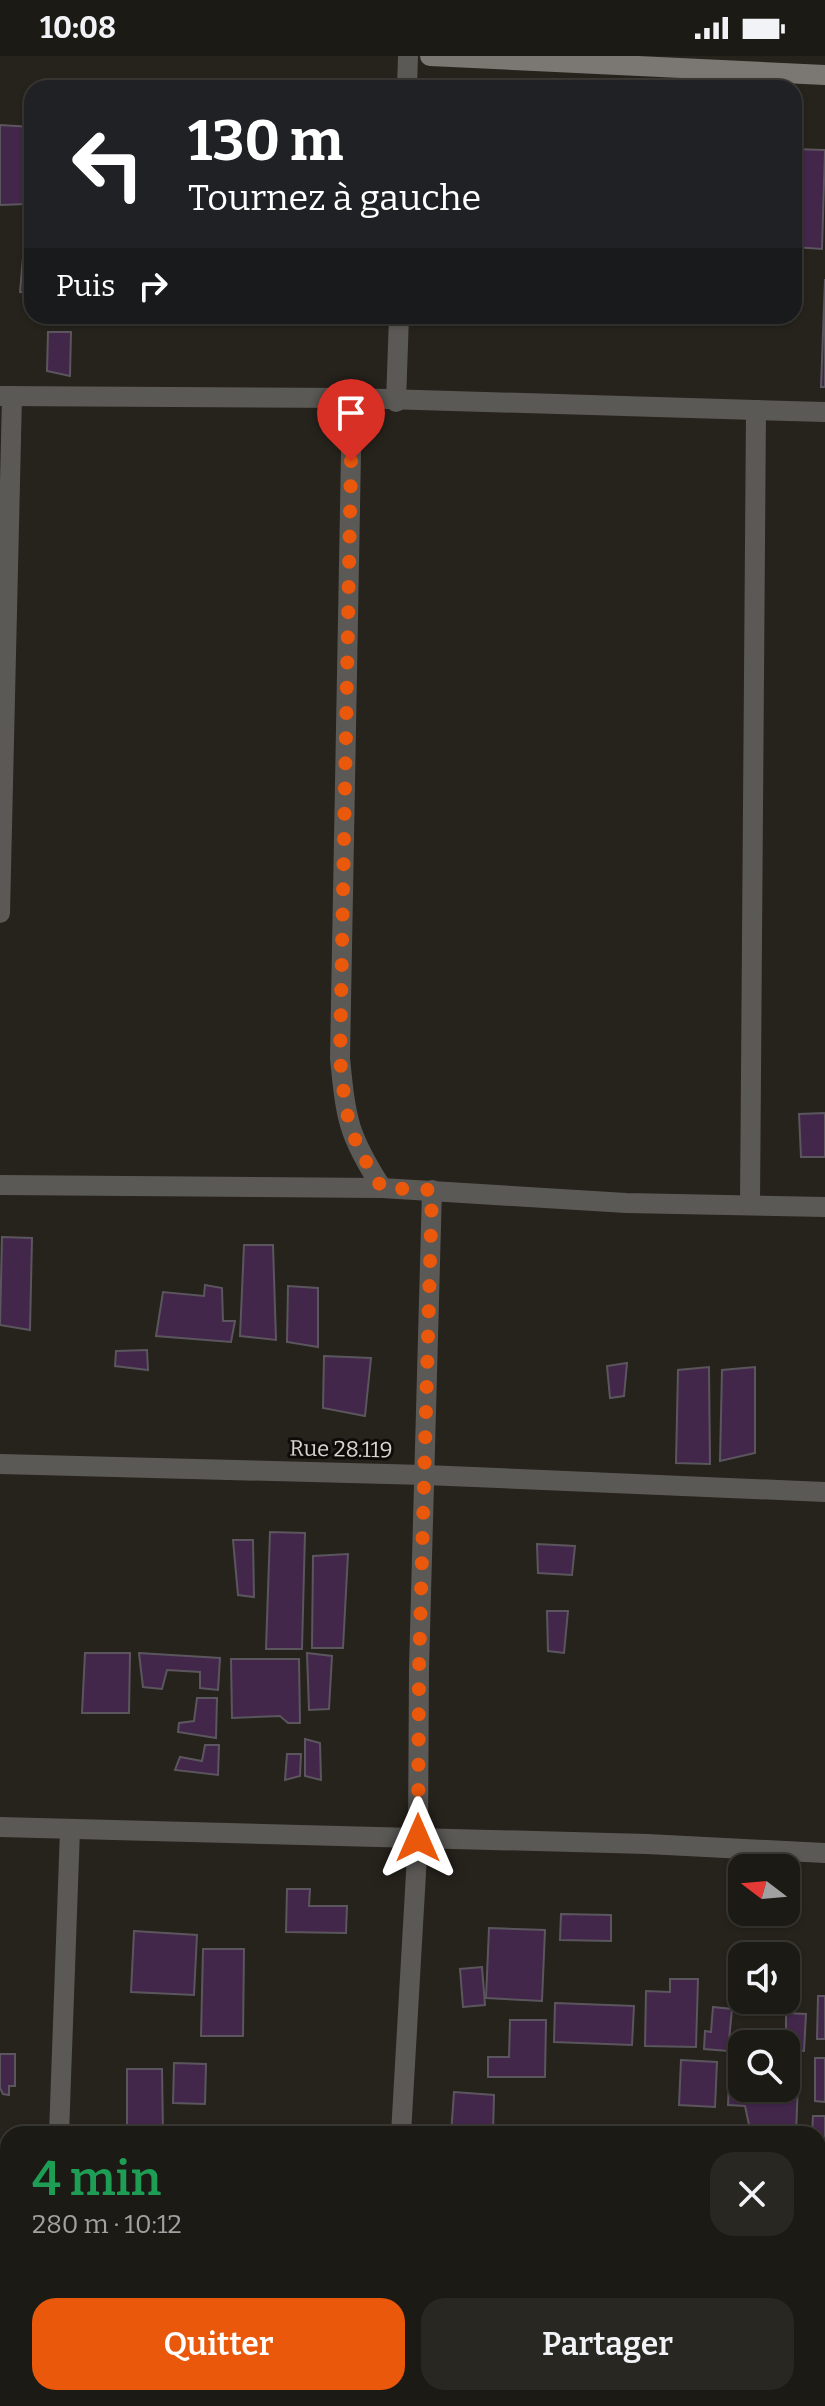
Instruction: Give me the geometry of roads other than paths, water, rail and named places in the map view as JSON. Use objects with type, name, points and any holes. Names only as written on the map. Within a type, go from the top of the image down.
[{"type":"street","points":[[407,80],[408,56]]},
{"type":"street","points":[[430,56],[825,75]]},
{"type":"street","points":[[396,402],[399,324]]},
{"type":"street","points":[[0,913],[6,396],[352,398],[396,402],[825,412]]},
{"type":"street","points":[[352,398],[340,1058],[345,1114],[355,1146],[382,1188]]},
{"type":"street","points":[[750,1205],[756,410]]},
{"type":"street","points":[[0,1185],[382,1188],[626,1203],[825,1207]]},
{"type":"street","points":[[401,2126],[418,1838],[432,1190]]},
{"type":"street","name":"Rue 28.119","points":[[0,1464],[425,1475],[825,1492]]},
{"type":"street","points":[[0,1827],[825,1853]]},
{"type":"street","points":[[59,2126],[70,1830]]}]
